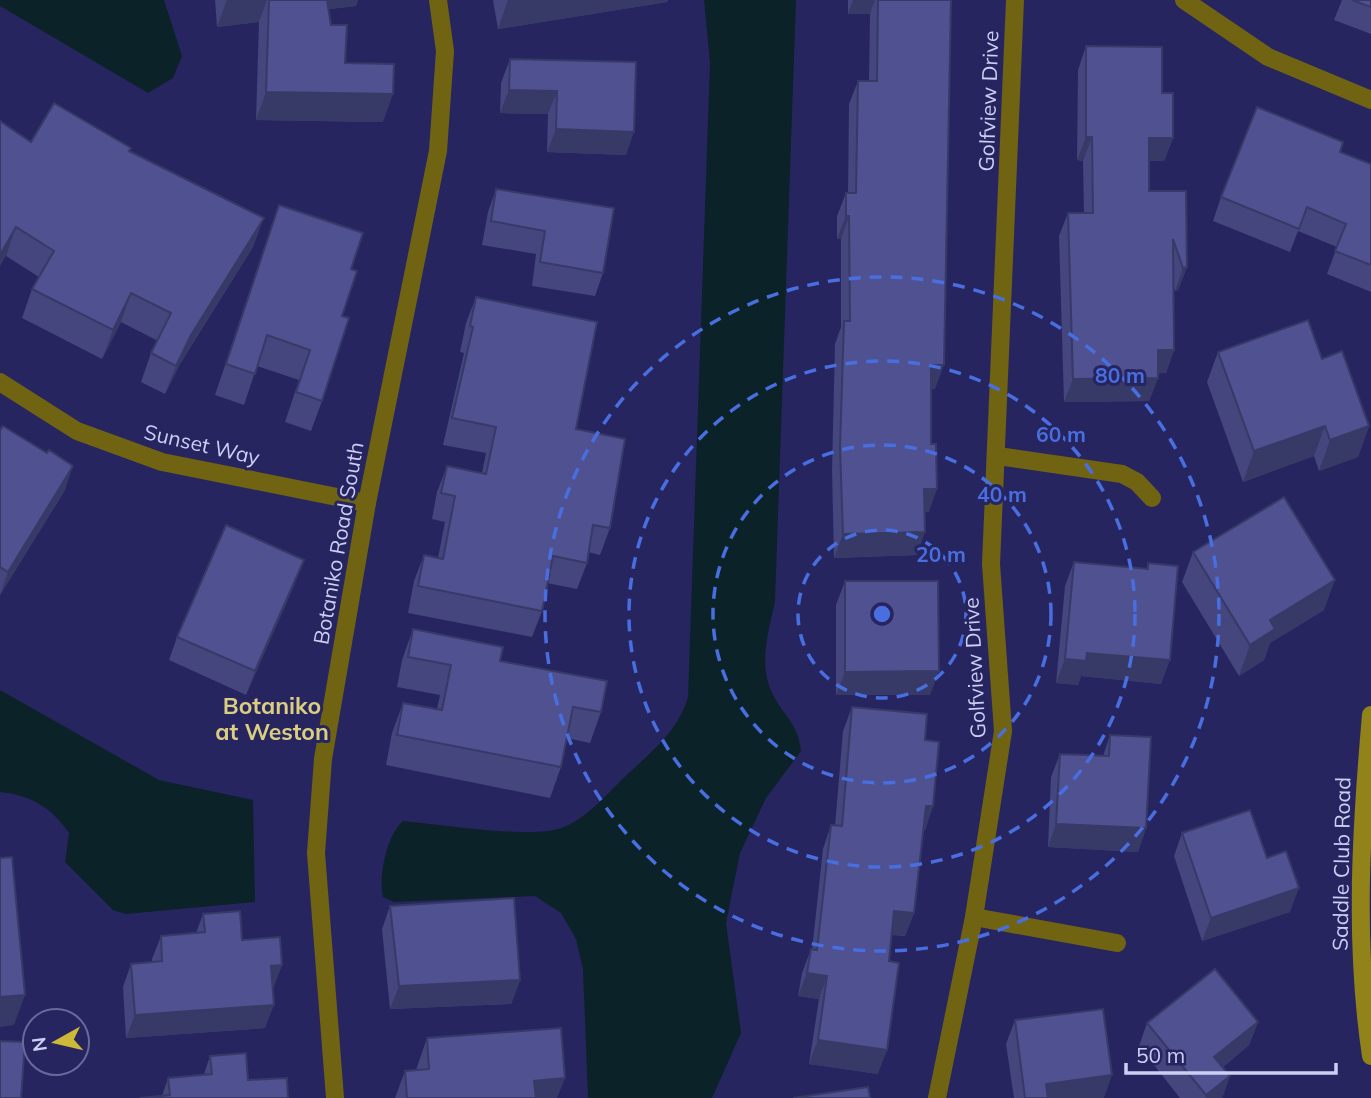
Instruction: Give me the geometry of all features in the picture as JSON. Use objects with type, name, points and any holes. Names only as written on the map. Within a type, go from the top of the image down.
[{"type":"street","name":"Botaniko Road South","points":[[335,1098],[316,853],[323,759],[367,503],[439,151],[445,51],[438,0]]},
{"type":"street","name":"Golfview Drive","points":[[937,1098],[974,917],[1003,731],[991,564],[998,456],[1015,0]]},
{"type":"street","points":[[1184,0],[1268,57],[1371,100]]},
{"type":"street","name":"Sunset Way","points":[[0,382],[77,431],[162,462],[367,503]]},
{"type":"street","points":[[998,456],[1112,471],[1137,482],[1152,498]]},
{"type":"street","name":"Saddle Club Road","points":[[1371,715],[1361,831],[1359,898],[1362,974],[1371,1056]]},
{"type":"street","points":[[974,917],[1117,943]]},
{"type":"water","points":[[0,0],[164,0],[182,56],[173,78],[148,93],[0,6]]},
{"type":"water","points":[[704,0],[796,0],[775,601],[765,659],[772,693],[797,733],[801,751],[766,798],[740,853],[726,923],[741,1033],[712,1098],[588,1098],[583,969],[576,939],[561,913],[535,896],[394,902],[383,897],[382,878],[388,846],[403,821],[510,832],[550,831],[573,823],[599,802],[665,738],[684,709],[688,697],[710,63]]},
{"type":"water","points":[[0,690],[159,780],[253,800],[255,902],[126,914],[113,910],[65,862],[69,833],[55,816],[31,800],[0,792]]},
{"type":"building","points":[[269,0],[327,0],[331,25],[347,25],[345,63],[394,64],[393,94],[266,92]]},
{"type":"building","points":[[878,0],[951,0],[944,365],[931,365],[931,444],[936,444],[937,489],[924,489],[925,532],[843,534],[840,447],[844,321],[850,321],[849,216],[846,216],[846,193],[856,193],[858,81],[877,81]]},
{"type":"building","points":[[1352,0],[1371,0],[1371,7]]},
{"type":"building","points":[[1086,46],[1162,47],[1162,93],[1173,93],[1173,138],[1149,138],[1149,191],[1186,191],[1187,267],[1183,268],[1173,239],[1174,350],[1158,350],[1158,378],[1073,379],[1068,213],[1093,213],[1092,137],[1086,137]]},
{"type":"building","points":[[510,59],[636,62],[634,132],[556,129],[557,91],[509,90]]},
{"type":"building","points":[[54,103],[131,148],[129,151],[264,218],[191,335],[176,366],[151,353],[171,313],[131,293],[113,330],[32,289],[54,251],[16,227],[0,255],[0,121],[31,142]]},
{"type":"building","points":[[1257,107],[1343,142],[1340,152],[1371,164],[1371,265],[1335,251],[1346,224],[1307,207],[1299,229],[1221,197]]},
{"type":"building","points":[[496,189],[614,208],[603,273],[540,262],[545,231],[491,221]]},
{"type":"building","points":[[279,205],[363,233],[351,269],[357,271],[342,316],[349,318],[322,401],[296,392],[310,350],[267,335],[255,374],[226,364]]},
{"type":"building","points":[[476,297],[597,322],[576,429],[625,439],[610,528],[593,525],[587,563],[553,556],[542,611],[418,586],[424,555],[443,559],[455,496],[441,493],[447,466],[486,474],[496,427],[452,418],[473,327],[470,326]]},
{"type":"building","points":[[1308,320],[1322,359],[1342,351],[1369,426],[1330,440],[1325,426],[1254,451],[1218,352]]},
{"type":"building","points":[[3,426],[73,466],[8,572],[0,567],[0,428]]},
{"type":"building","points":[[1284,497],[1335,580],[1270,620],[1275,629],[1250,645],[1193,552]]},
{"type":"building","points":[[226,525],[304,560],[255,671],[177,637]]},
{"type":"building","points":[[1074,562],[1148,569],[1148,563],[1178,566],[1170,660],[1087,653],[1086,661],[1065,659]]},
{"type":"building","points":[[845,581],[938,581],[939,671],[845,672]]},
{"type":"building","points":[[413,629],[503,647],[500,661],[607,681],[601,712],[573,707],[561,767],[397,735],[403,703],[442,710],[451,665],[408,657]]},
{"type":"building","points":[[852,707],[927,714],[925,740],[939,742],[933,806],[926,806],[914,913],[894,911],[889,961],[899,963],[887,1050],[818,1040],[827,976],[807,973],[811,949],[817,950],[831,825],[842,826]]},
{"type":"building","points":[[1110,735],[1151,737],[1146,828],[1056,824],[1060,754],[1109,756]]},
{"type":"building","points":[[1250,810],[1267,858],[1286,851],[1299,888],[1211,918],[1182,833]]},
{"type":"building","points":[[12,857],[25,995],[0,997],[0,858]]},
{"type":"building","points":[[514,898],[520,980],[399,986],[390,906]]},
{"type":"building","points":[[240,911],[242,940],[280,937],[282,965],[271,966],[274,1005],[135,1015],[131,964],[162,961],[161,936],[205,932],[203,914]]},
{"type":"building","points":[[1215,969],[1258,1022],[1214,1057],[1230,1076],[1206,1095],[1147,1023]]},
{"type":"building","points":[[1103,1009],[1112,1075],[1046,1084],[1048,1098],[1025,1098],[1015,1020]]},
{"type":"building","points":[[561,1028],[565,1078],[534,1081],[536,1098],[407,1098],[405,1071],[429,1069],[427,1038]]},
{"type":"building","points":[[0,1041],[21,1042],[21,1098],[0,1098]]},
{"type":"building","points":[[246,1053],[248,1080],[287,1078],[288,1098],[140,1098],[170,1095],[168,1078],[212,1074],[210,1056]]},
{"type":"building","points":[[868,1087],[870,1098],[793,1098]]},
{"type":"district","name":"Botaniko at Weston","points":[[272,718]]}]
